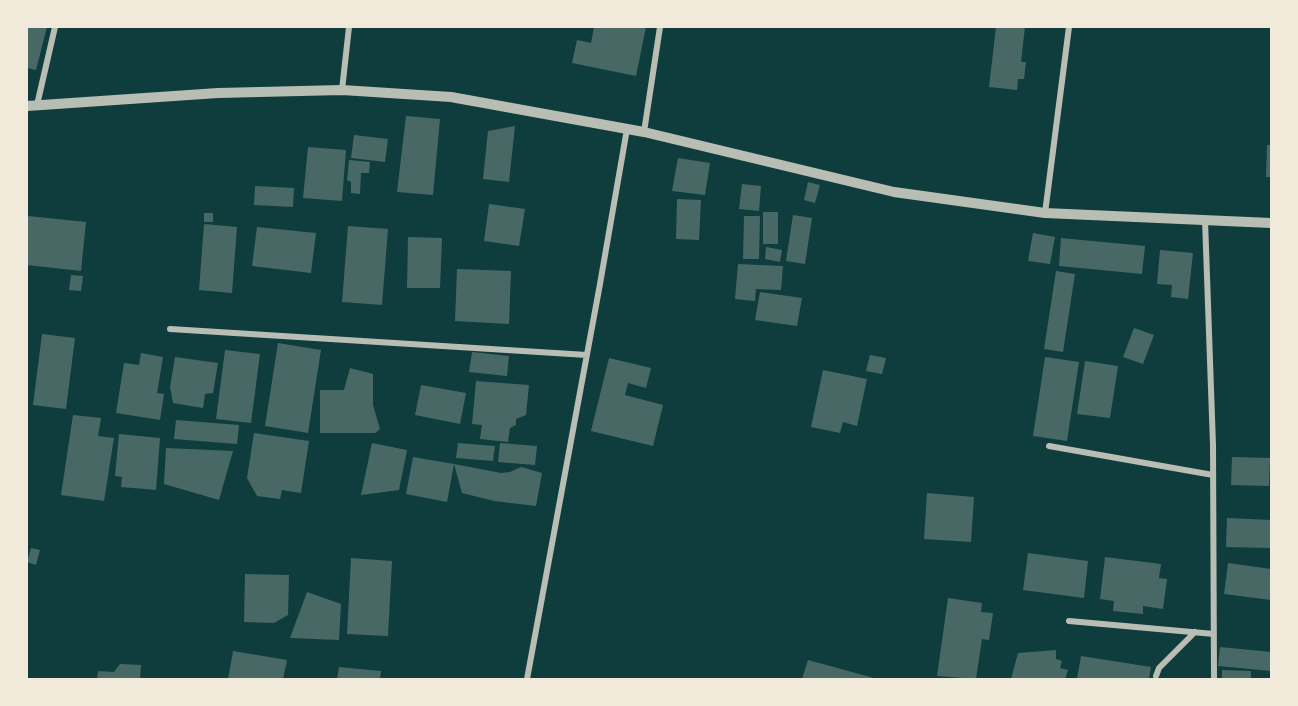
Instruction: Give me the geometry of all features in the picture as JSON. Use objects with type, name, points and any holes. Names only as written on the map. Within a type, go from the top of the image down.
[{"type":"street","points":[[55,27],[32,106],[206,94],[342,90],[451,97],[644,132],[894,192],[1045,213],[1271,223]]},
{"type":"street","points":[[342,90],[349,27]]},
{"type":"street","points":[[644,132],[660,27]]},
{"type":"street","points":[[1045,213],[1069,27]]},
{"type":"street","points":[[527,679],[627,129]]},
{"type":"street","points":[[1205,220],[1213,475],[1214,679]]},
{"type":"street","points":[[170,329],[587,355]]},
{"type":"street","points":[[1049,446],[1213,475]]},
{"type":"street","points":[[1069,621],[1214,634]]},
{"type":"street","points":[[1156,676],[1159,668],[1195,632]]},
{"type":"building","points":[[27,27],[47,27],[36,70],[27,68]]},
{"type":"building","points":[[594,27],[646,27],[636,76],[572,63],[577,40],[591,43]]},
{"type":"building","points":[[996,27],[1025,27],[1021,62],[1026,62],[1024,79],[1018,79],[1017,90],[989,87]]},
{"type":"building","points":[[406,116],[440,119],[433,195],[397,192]]},
{"type":"building","points":[[515,126],[509,182],[483,179],[488,131]]},
{"type":"building","points":[[354,135],[388,139],[385,162],[351,158]]},
{"type":"building","points":[[1267,145],[1271,145],[1271,177],[1266,177]]},
{"type":"building","points":[[308,147],[346,150],[342,201],[303,198]]},
{"type":"building","points":[[678,158],[710,163],[705,195],[672,191]]},
{"type":"building","points":[[349,160],[370,162],[369,173],[361,173],[360,194],[351,193],[351,182],[347,180]]},
{"type":"building","points":[[808,182],[820,185],[815,203],[804,200]]},
{"type":"building","points":[[742,184],[761,186],[759,211],[739,209]]},
{"type":"building","points":[[255,186],[294,188],[293,207],[254,205]]},
{"type":"building","points":[[677,199],[701,200],[699,240],[676,239]]},
{"type":"building","points":[[489,204],[525,209],[519,246],[484,241]]},
{"type":"building","points":[[763,212],[778,212],[778,244],[763,244]]},
{"type":"building","points":[[204,213],[213,213],[213,222],[204,222]]},
{"type":"building","points":[[793,215],[812,218],[805,264],[786,261]]},
{"type":"building","points":[[28,216],[86,222],[81,271],[27,265]]},
{"type":"building","points":[[744,216],[760,216],[759,259],[743,259]]},
{"type":"building","points":[[204,224],[237,227],[232,293],[199,290]]},
{"type":"building","points":[[348,226],[388,229],[382,305],[342,302]]},
{"type":"building","points":[[257,227],[316,233],[311,273],[252,266]]},
{"type":"building","points":[[1033,233],[1055,237],[1050,264],[1028,261]]},
{"type":"building","points":[[408,237],[442,238],[440,288],[407,288]]},
{"type":"building","points":[[1061,238],[1145,246],[1142,274],[1059,266]]},
{"type":"building","points":[[766,247],[782,250],[780,262],[765,259]]},
{"type":"building","points":[[1160,250],[1193,253],[1188,299],[1171,297],[1172,285],[1157,284]]},
{"type":"building","points":[[738,264],[783,266],[781,290],[756,289],[755,301],[735,299]]},
{"type":"building","points":[[457,269],[511,271],[509,324],[455,321]]},
{"type":"building","points":[[1056,271],[1075,274],[1063,352],[1044,349]]},
{"type":"building","points":[[71,275],[83,276],[81,291],[69,290]]},
{"type":"building","points":[[760,292],[802,298],[797,326],[755,320]]},
{"type":"building","points":[[1134,328],[1154,335],[1143,364],[1123,357]]},
{"type":"building","points":[[42,334],[75,338],[66,409],[33,405]]},
{"type":"building","points":[[278,343],[321,350],[308,433],[265,426]]},
{"type":"building","points":[[225,350],[260,354],[251,423],[216,419]]},
{"type":"building","points":[[472,352],[509,356],[507,376],[469,372]]},
{"type":"building","points":[[141,353],[163,357],[157,393],[164,394],[160,420],[116,413],[124,363],[139,365]]},
{"type":"building","points":[[870,355],[886,358],[882,374],[866,371]]},
{"type":"building","points":[[175,357],[218,363],[213,393],[205,394],[203,408],[173,403],[170,387]]},
{"type":"building","points":[[1045,357],[1079,362],[1067,441],[1033,436]]},
{"type":"building","points":[[609,358],[651,368],[646,388],[628,383],[625,395],[663,405],[653,446],[591,431]]},
{"type":"building","points":[[1085,361],[1118,366],[1110,418],[1077,414]]},
{"type":"building","points":[[350,368],[373,374],[373,405],[380,429],[375,433],[320,433],[320,390],[344,390]]},
{"type":"building","points":[[823,370],[867,379],[857,426],[843,422],[840,433],[811,427]]},
{"type":"building","points":[[476,381],[529,385],[526,415],[516,419],[516,425],[510,428],[508,442],[480,439],[482,425],[472,424]]},
{"type":"building","points":[[421,385],[466,393],[460,424],[415,415]]},
{"type":"building","points":[[73,415],[101,418],[98,436],[114,438],[104,501],[61,495]]},
{"type":"building","points":[[176,420],[239,425],[237,444],[174,439]]},
{"type":"building","points":[[254,433],[309,441],[301,493],[282,490],[280,499],[257,496],[247,478]]},
{"type":"building","points":[[119,434],[160,438],[156,490],[121,487],[122,477],[115,476]]},
{"type":"building","points":[[372,443],[407,450],[399,490],[361,495]]},
{"type":"building","points":[[458,443],[495,446],[493,461],[456,458]]},
{"type":"building","points":[[500,443],[537,446],[535,465],[498,462]]},
{"type":"building","points":[[166,448],[233,451],[219,500],[164,484]]},
{"type":"building","points":[[413,457],[454,464],[447,502],[406,494]]},
{"type":"building","points":[[1232,457],[1270,458],[1269,486],[1231,485]]},
{"type":"building","points":[[454,464],[501,473],[521,467],[542,473],[536,506],[494,501],[462,493]]},
{"type":"building","points":[[927,493],[974,497],[971,542],[924,539]]},
{"type":"building","points":[[1227,518],[1271,520],[1271,548],[1226,547]]},
{"type":"building","points":[[31,548],[40,550],[36,565],[27,562]]},
{"type":"building","points":[[1028,553],[1088,561],[1084,598],[1023,590]]},
{"type":"building","points":[[1105,557],[1161,564],[1159,578],[1167,579],[1163,609],[1143,606],[1143,614],[1113,611],[1114,601],[1100,599]]},
{"type":"building","points":[[351,558],[392,561],[388,636],[347,634]]},
{"type":"building","points":[[1228,563],[1271,569],[1271,600],[1224,594]]},
{"type":"building","points":[[245,574],[289,575],[288,615],[274,623],[244,622]]},
{"type":"building","points":[[307,592],[341,604],[339,640],[290,638]]},
{"type":"building","points":[[948,598],[982,603],[981,612],[993,613],[989,640],[982,639],[976,679],[937,676]]},
{"type":"building","points":[[1220,647],[1271,652],[1271,671],[1218,666]]},
{"type":"building","points":[[1056,650],[1056,659],[1062,661],[1060,668],[1068,670],[1065,679],[1011,679],[1018,653]]},
{"type":"building","points":[[233,651],[287,660],[283,679],[228,679]]},
{"type":"building","points":[[1081,656],[1151,667],[1149,679],[1077,679]]},
{"type":"building","points":[[808,660],[874,678],[874,679],[802,679]]},
{"type":"building","points":[[120,664],[141,665],[140,679],[97,679],[98,671],[114,672]]},
{"type":"building","points":[[339,667],[381,671],[380,679],[337,679]]},
{"type":"building","points":[[1222,670],[1251,671],[1251,679],[1222,679]]}]
